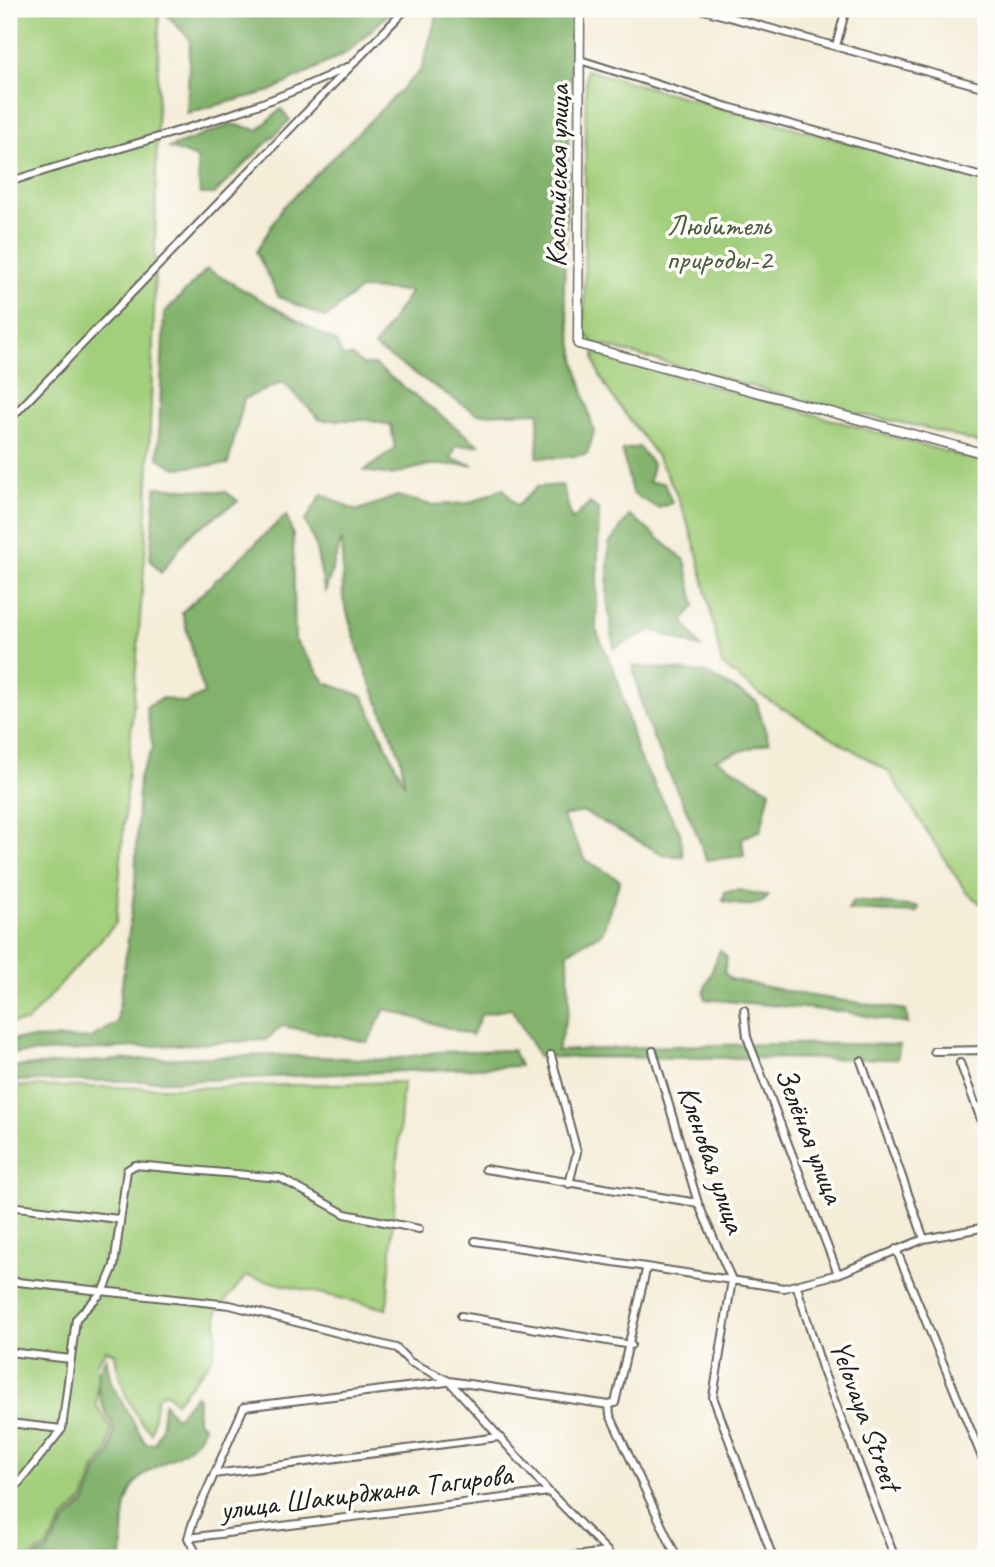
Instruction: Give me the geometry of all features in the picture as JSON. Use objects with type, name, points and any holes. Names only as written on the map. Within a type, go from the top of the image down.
[{"type":"street","points":[[9,420],[406,9]]},
{"type":"street","name":"Каспийская улица","points":[[580,9],[578,344],[986,454]]},
{"type":"street","points":[[700,9],[986,88]]},
{"type":"street","points":[[836,46],[846,9]]},
{"type":"street","points":[[580,60],[728,107],[986,178]]},
{"type":"street","points":[[9,182],[226,117],[301,90],[352,65]]},
{"type":"street","name":"Зелёная улица","points":[[744,1010],[747,1037],[838,1274]]},
{"type":"street","points":[[934,1051],[986,1050]]},
{"type":"street","name":"Кленовая улица","points":[[653,1051],[698,1203],[732,1280]]},
{"type":"street","points":[[551,1055],[577,1152],[569,1184]]},
{"type":"street","points":[[861,1061],[924,1239]]},
{"type":"street","points":[[960,1063],[986,1133]]},
{"type":"street","points":[[9,1495],[62,1429],[76,1319],[104,1290],[114,1266],[118,1219],[127,1170],[135,1165],[280,1178],[345,1214],[419,1229]]},
{"type":"street","points":[[485,1169],[698,1203]]},
{"type":"street","points":[[9,1206],[118,1219]]},
{"type":"street","points":[[475,1241],[784,1288],[797,1287],[838,1274],[924,1239],[986,1227]]},
{"type":"street","points":[[896,1249],[986,1467]]},
{"type":"street","points":[[199,1558],[188,1538],[244,1407],[449,1381],[609,1405],[615,1403],[631,1345],[646,1269]]},
{"type":"street","points":[[732,1280],[713,1397],[773,1558]]},
{"type":"street","points":[[9,1281],[230,1305],[396,1348],[410,1362],[449,1381],[549,1492],[608,1552],[557,1558]]},
{"type":"street","name":"Yelovaya Street","points":[[797,1287],[823,1371],[895,1558]]},
{"type":"street","points":[[461,1315],[631,1345]]},
{"type":"street","points":[[9,1352],[71,1359]]},
{"type":"street","points":[[609,1405],[610,1415],[677,1558]]},
{"type":"street","points":[[9,1423],[62,1429]]},
{"type":"street","points":[[214,1474],[499,1437]]},
{"type":"street","name":"улица Шакирджана Тагирова","points":[[188,1538],[549,1492]]},
{"type":"green space","points":[[9,9],[159,9],[154,314],[146,542],[116,923],[27,1022],[9,1023]]},
{"type":"green space","points":[[161,9],[394,9],[348,52],[271,91],[187,113],[190,39]]},
{"type":"green space","points":[[439,9],[572,9],[564,292],[576,364],[594,432],[587,454],[560,458],[537,457],[539,412],[477,414],[374,347],[411,291],[360,289],[326,318],[279,297],[256,252],[282,208],[421,70]]},
{"type":"green space","name":"Любитель природы-2","points":[[586,70],[986,181],[986,445],[923,427],[838,410],[594,343],[584,332]]},
{"type":"green space","points":[[281,109],[290,120],[214,194],[200,194],[197,158],[169,148],[232,124],[258,130]]},
{"type":"green space","points":[[207,269],[337,343],[342,357],[352,356],[363,365],[375,365],[479,445],[456,446],[451,459],[473,465],[429,465],[391,475],[364,471],[395,449],[391,425],[367,420],[320,420],[283,382],[244,399],[228,464],[176,468],[158,458],[164,313]]},
{"type":"green space","points":[[594,353],[986,463],[986,908],[966,892],[888,771],[762,696],[722,665],[705,584],[681,506],[657,457],[601,378]]},
{"type":"green space","points":[[639,447],[653,465],[649,482],[664,483],[672,503],[658,508],[632,493],[622,450]]},
{"type":"green space","points":[[562,485],[572,520],[590,503],[599,510],[596,630],[618,680],[637,753],[680,832],[683,856],[666,856],[584,812],[562,816],[586,860],[620,880],[602,933],[568,952],[569,1008],[557,1051],[728,1045],[900,1045],[897,1059],[539,1057],[511,1008],[481,1015],[472,1035],[385,1009],[368,1042],[282,1026],[266,1040],[9,1054],[9,1039],[90,1038],[117,1023],[135,885],[139,777],[153,748],[146,706],[163,698],[185,703],[204,694],[182,612],[286,515],[293,535],[295,640],[326,683],[363,696],[405,785],[400,755],[362,662],[343,599],[342,539],[325,592],[315,544],[305,521],[322,494],[356,511],[397,496],[432,505],[469,503],[503,488],[517,506],[537,487]]},
{"type":"green space","points":[[156,487],[226,492],[238,501],[190,534],[161,573],[150,560]]},
{"type":"green space","points":[[630,515],[685,560],[695,606],[683,620],[701,648],[652,630],[614,648],[607,598],[609,544]]},
{"type":"green space","points":[[633,666],[706,673],[756,701],[769,742],[716,759],[770,790],[761,830],[742,838],[744,856],[706,860],[648,724]]},
{"type":"green space","points":[[738,890],[769,896],[754,905],[723,901],[725,892]]},
{"type":"green space","points":[[853,901],[919,907],[917,913],[848,910]]},
{"type":"green space","points":[[720,950],[727,958],[724,972],[730,979],[806,995],[906,1010],[908,1024],[846,1012],[705,999],[704,991]]},
{"type":"green space","points":[[513,1050],[520,1066],[181,1081],[9,1081],[9,1067],[118,1060],[275,1055],[387,1060],[437,1052]]},
{"type":"green space","points":[[403,1082],[387,1309],[246,1276],[217,1311],[217,1336],[212,1359],[176,1402],[164,1392],[157,1398],[151,1433],[126,1396],[115,1353],[106,1350],[97,1363],[97,1406],[111,1428],[108,1451],[95,1468],[84,1500],[63,1520],[46,1548],[27,1558],[9,1558],[9,1086],[182,1088]]},
{"type":"green space","points":[[106,1357],[111,1383],[146,1444],[155,1443],[161,1428],[164,1403],[176,1418],[195,1396],[198,1397],[197,1420],[204,1426],[190,1446],[148,1472],[132,1489],[125,1514],[122,1558],[33,1558],[47,1551],[64,1523],[86,1502],[97,1470],[111,1452],[114,1427],[105,1411],[98,1384],[101,1366]]}]
